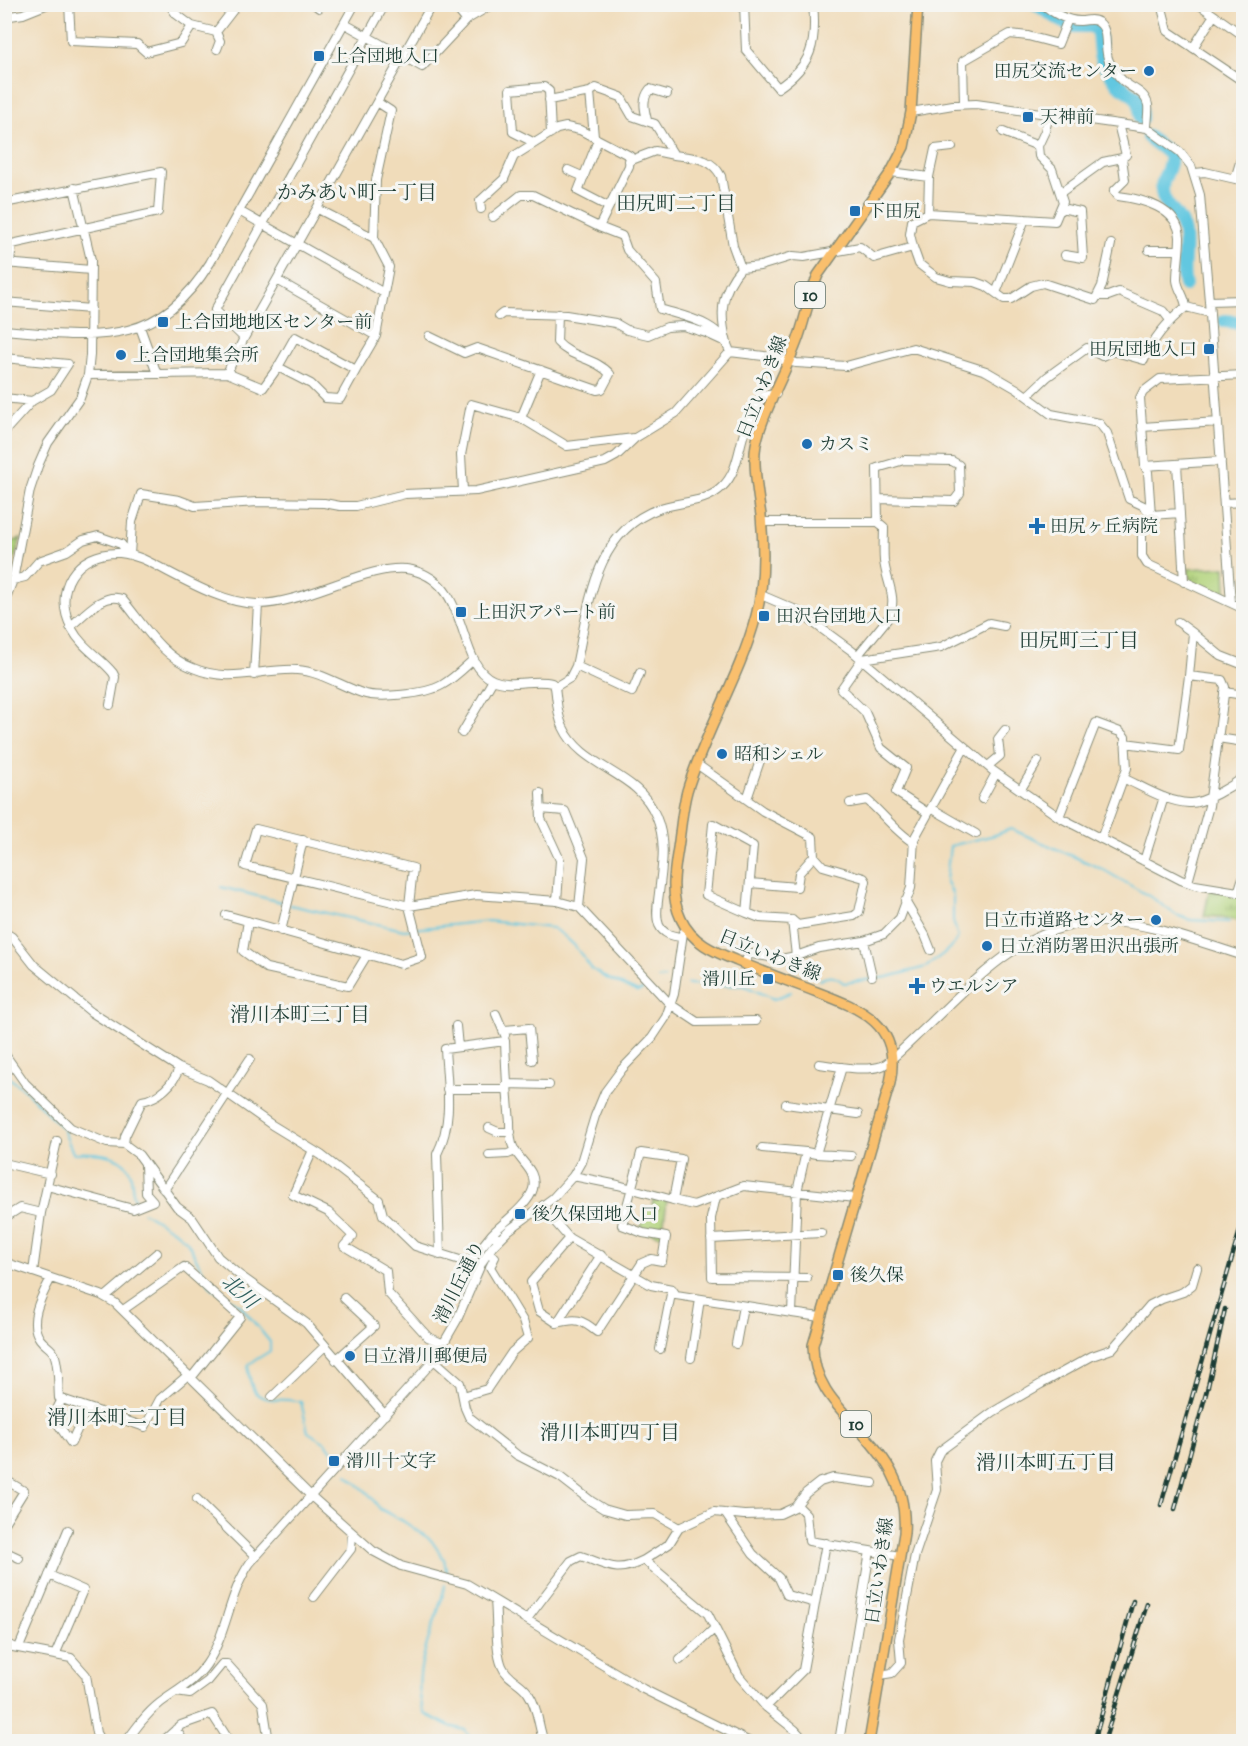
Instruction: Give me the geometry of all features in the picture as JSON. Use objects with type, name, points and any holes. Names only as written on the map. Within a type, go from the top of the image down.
[{"type":"main road","name":"日立いわき線","points":[[869,1742],[900,1556],[904,1516],[899,1487],[879,1450],[824,1389],[814,1365],[813,1345],[890,1083],[893,1057],[885,1035],[861,1010],[745,964],[683,933],[676,905],[674,878],[686,798],[751,634],[761,595],[763,567],[755,452],[760,432],[797,342],[818,275],[891,172],[904,147],[911,112],[918,4]]},
{"type":"street","points":[[4,17],[23,14],[48,4]]},
{"type":"street","points":[[69,4],[71,41],[137,44],[146,52],[181,43],[192,26]]},
{"type":"street","points":[[169,4],[176,14],[192,26],[216,32]]},
{"type":"street","points":[[216,32],[233,10],[234,4]]},
{"type":"street","points":[[314,4],[319,8],[322,4]]},
{"type":"street","points":[[4,330],[90,336],[121,333],[140,327],[169,311],[194,286],[210,263],[355,4]]},
{"type":"street","points":[[244,338],[215,310],[385,4]]},
{"type":"street","points":[[227,373],[244,338],[432,4]]},
{"type":"street","points":[[453,4],[466,20]]},
{"type":"street","points":[[345,24],[422,67],[466,20],[493,4]]},
{"type":"street","points":[[744,4],[746,50],[778,88],[794,78],[808,55],[815,33],[813,4]]},
{"type":"street","points":[[1043,4],[1067,22],[1091,19],[1099,22],[1104,28],[1109,61],[1122,80],[1139,92],[1147,103],[1147,128]]},
{"type":"street","points":[[1161,4],[1167,29],[1244,82]]},
{"type":"street","points":[[1198,4],[1244,36]]},
{"type":"street","points":[[1193,48],[1214,15]]},
{"type":"street","points":[[964,104],[963,61],[1010,34],[1058,44],[1067,22]]},
{"type":"street","points":[[216,32],[220,41],[217,49]]},
{"type":"street","points":[[535,143],[513,132],[510,90],[544,87],[549,91],[551,133]]},
{"type":"street","points":[[549,100],[590,92],[596,88],[621,97],[632,116],[655,124],[674,155]]},
{"type":"street","points":[[647,120],[643,108],[650,89],[667,94]]},
{"type":"street","points":[[590,92],[596,139],[578,191],[609,207]]},
{"type":"street","points":[[278,367],[311,384],[325,398],[339,399],[376,336],[389,267],[374,238],[376,180],[391,111],[377,102]]},
{"type":"street","points":[[911,112],[964,104],[1147,128],[1180,152],[1195,173],[1200,195],[1209,301],[1231,603]]},
{"type":"street","points":[[1049,115],[1038,146],[1039,156],[1052,169],[1063,202],[1055,221],[928,213],[912,220],[910,234],[919,264],[936,277],[950,281],[975,282],[986,286],[1004,299],[1011,299],[1031,286],[1043,283],[1095,300],[1102,286],[1111,244]]},
{"type":"street","points":[[1060,193],[1103,162],[1126,155],[1118,124]]},
{"type":"street","points":[[481,209],[480,201],[504,179],[514,156],[551,133],[566,127],[580,130],[630,156],[599,227]]},
{"type":"street","points":[[1003,132],[1038,146]]},
{"type":"street","points":[[928,213],[928,177],[935,149],[952,147]]},
{"type":"street","points":[[1195,173],[1204,172],[1239,180],[1244,149]]},
{"type":"street","points":[[629,161],[655,151],[704,160],[716,166],[721,176],[733,246],[741,268]]},
{"type":"street","points":[[1122,158],[1125,180],[1114,191],[1118,196],[1137,199],[1165,211],[1177,223],[1180,236],[1177,283],[1186,299],[1186,307]]},
{"type":"street","points":[[568,170],[584,177]]},
{"type":"street","points":[[4,203],[161,172],[159,212],[12,244],[7,263],[91,270]]},
{"type":"street","points":[[891,172],[928,177]]},
{"type":"street","points":[[4,603],[13,580],[30,490],[38,466],[48,443],[80,398],[88,375],[91,260],[74,188]]},
{"type":"street","points":[[494,217],[520,195],[532,195],[622,236],[627,250],[656,283],[660,309],[706,323],[729,348]]},
{"type":"street","points":[[1061,208],[1080,212],[1083,258],[1065,255]]},
{"type":"street","points":[[318,209],[374,238]]},
{"type":"street","points":[[239,211],[384,293]]},
{"type":"street","points":[[996,293],[1025,219]]},
{"type":"street","points":[[729,348],[722,325],[724,301],[729,282],[741,268],[760,266],[794,256],[804,257],[860,247],[874,258],[913,247]]},
{"type":"street","points":[[1149,250],[1179,250]]},
{"type":"street","points":[[277,280],[376,336]]},
{"type":"street","points":[[1098,296],[1108,296],[1119,292],[1162,311],[1170,320]]},
{"type":"street","points":[[1209,301],[1244,300]]},
{"type":"street","points":[[4,302],[91,309]]},
{"type":"street","points":[[1186,307],[1210,313]]},
{"type":"street","points":[[1027,396],[1047,377],[1087,348],[1102,356],[1112,351],[1144,360],[1150,345],[1170,320],[1186,307]]},
{"type":"street","points":[[499,316],[503,313],[558,314],[615,323],[627,330],[648,335],[667,327],[683,326],[706,333],[729,348],[789,361],[846,366],[913,348],[986,371],[1052,414],[1102,425],[1107,433],[1128,499],[1144,506],[1151,514]]},
{"type":"street","points":[[429,336],[464,353],[477,348],[597,390],[602,389],[610,374],[604,367],[562,348],[557,342],[558,314]]},
{"type":"street","points":[[140,327],[157,374]]},
{"type":"street","points":[[88,375],[227,373],[263,388],[295,338],[356,370]]},
{"type":"street","points":[[130,555],[132,522],[141,494],[179,500],[195,506],[258,502],[356,506],[405,494],[476,491],[605,462],[616,456],[635,438],[676,413],[729,348]]},
{"type":"street","points":[[4,358],[68,364],[51,390],[32,401],[4,432]]},
{"type":"street","points":[[521,418],[542,370]]},
{"type":"street","points":[[1244,375],[1172,378],[1156,381],[1143,392],[1140,398],[1151,514],[1142,532],[1142,556],[1147,564],[1244,609]]},
{"type":"street","points":[[555,687],[570,678],[576,666],[599,568],[606,552],[623,531],[641,517],[658,509],[700,500],[722,488],[735,468],[744,433],[761,396],[776,394]]},
{"type":"street","points":[[4,398],[32,401]]},
{"type":"street","points":[[463,491],[461,455],[471,404],[521,418],[567,446],[635,438]]},
{"type":"street","points":[[1142,427],[1218,422]]},
{"type":"street","points":[[878,500],[954,501],[960,493],[959,465],[952,461],[904,460],[877,468],[878,522]]},
{"type":"street","points":[[1145,466],[1221,461]]},
{"type":"street","points":[[1177,464],[1184,582]]},
{"type":"street","points":[[1224,503],[1244,502]]},
{"type":"street","points":[[1151,514],[1180,513]]},
{"type":"street","points":[[761,522],[878,522],[884,527],[884,562],[893,596],[892,610],[841,689],[865,712],[881,748],[906,768],[896,792],[976,834]]},
{"type":"street","points":[[13,580],[25,577],[39,561],[67,551],[83,540],[98,536],[121,544],[130,555]]},
{"type":"street","points":[[110,705],[115,677],[88,651],[70,627],[63,604],[65,585],[70,577],[77,569],[95,558],[118,553],[130,555],[230,600],[258,604],[290,599],[383,571],[411,570],[425,575],[445,591],[479,668],[493,680],[516,683],[547,682],[555,687],[562,725],[568,738],[580,751],[627,779],[641,792],[656,816],[664,846],[657,908],[658,924],[665,933],[683,933]]},
{"type":"street","points":[[761,595],[796,610],[860,657],[996,773],[1059,817],[1188,882],[1241,893],[1244,873]]},
{"type":"street","points":[[70,627],[101,601],[116,597],[122,599],[165,651],[194,669],[212,674],[236,676],[285,670],[305,671],[361,693],[377,696],[427,690],[440,686],[474,659]]},
{"type":"street","points":[[254,675],[258,604]]},
{"type":"street","points":[[1178,622],[1221,656],[1244,665]]},
{"type":"street","points":[[860,657],[941,647],[989,623],[1004,626]]},
{"type":"street","points":[[1125,743],[1179,750],[1193,633]]},
{"type":"street","points":[[576,666],[632,692],[640,673]]},
{"type":"street","points":[[1188,882],[1209,806],[1225,687],[1222,680],[1189,676]]},
{"type":"street","points":[[462,733],[493,680]]},
{"type":"street","points":[[1224,692],[1244,695]]},
{"type":"street","points":[[1059,817],[1096,723],[1124,735],[1127,768],[1101,838]]},
{"type":"street","points":[[988,766],[1000,756],[998,739],[1005,730]]},
{"type":"street","points":[[1218,738],[1244,742]]},
{"type":"street","points":[[745,964],[748,955],[752,954],[781,959],[819,948],[864,941],[884,934],[900,918],[911,888],[914,843],[929,810],[965,747]]},
{"type":"street","points":[[747,799],[764,749]]},
{"type":"street","points":[[1021,789],[1038,761]]},
{"type":"street","points":[[698,765],[763,811],[813,837],[813,856],[799,873],[797,887],[750,883]]},
{"type":"street","points":[[982,800],[996,773]]},
{"type":"street","points":[[1123,778],[1164,797],[1189,803],[1210,796],[1244,777]]},
{"type":"street","points":[[540,793],[540,819],[560,860],[556,902]]},
{"type":"street","points":[[1144,861],[1164,797]]},
{"type":"street","points":[[850,803],[867,800],[904,837],[914,843]]},
{"type":"street","points":[[540,809],[565,811],[584,858],[579,907]]},
{"type":"street","points":[[747,913],[753,846],[713,824],[706,895],[747,913],[760,918],[792,920],[798,925],[854,916],[859,912],[866,881],[864,878],[823,866],[813,856]]},
{"type":"street","points":[[226,915],[401,964],[422,957],[409,906],[413,868],[256,829],[245,866],[293,878],[409,906],[476,895],[556,902],[579,907],[670,1004],[697,1022],[756,1021]]},
{"type":"street","points":[[281,931],[303,840]]},
{"type":"street","points":[[905,901],[931,950]]},
{"type":"street","points":[[792,920],[796,956]]},
{"type":"street","points":[[248,921],[243,951],[266,968],[348,986],[368,955]]},
{"type":"street","points":[[819,1064],[857,1068],[883,1066],[979,976],[1011,950],[1055,929],[1076,924],[1118,922],[1152,929],[1244,956]]},
{"type":"street","points":[[4,932],[12,937],[34,965],[91,1012],[178,1068],[208,1080],[272,1125],[313,1150],[379,1200],[383,1215],[415,1246],[455,1260],[471,1260],[496,1236],[531,1195],[534,1187],[533,1176],[529,1168],[512,1144],[506,1087],[504,1030],[496,1014]]},
{"type":"street","name":"滑川丘通り","points":[[126,1742],[147,1714],[190,1683],[207,1665],[239,1581],[256,1557],[434,1360],[496,1236],[542,1207],[573,1176],[605,1092],[622,1069],[652,1038],[666,1017],[676,982],[683,933]]},
{"type":"street","points":[[864,941],[872,976]]},
{"type":"street","points":[[456,1026],[458,1047]]},
{"type":"street","points":[[504,1030],[529,1028],[532,1060]]},
{"type":"street","points":[[440,1255],[437,1154],[441,1146],[449,1107],[445,1049],[505,1041]]},
{"type":"street","points":[[4,1053],[25,1083],[71,1128],[107,1143],[124,1144],[139,1155],[177,1207],[192,1218],[218,1257],[306,1323],[385,1415]]},
{"type":"street","points":[[164,1190],[250,1059]]},
{"type":"street","points":[[816,1154],[842,1067]]},
{"type":"street","points":[[124,1144],[124,1136],[142,1101],[160,1094],[177,1075],[178,1068]]},
{"type":"street","points":[[447,1089],[549,1085]]},
{"type":"street","points":[[786,1104],[858,1114]]},
{"type":"street","points":[[489,1128],[498,1132],[511,1131]]},
{"type":"street","points":[[33,1272],[41,1213],[57,1141]]},
{"type":"street","points":[[762,1148],[851,1156]]},
{"type":"street","points":[[313,1150],[293,1195],[328,1212],[352,1236],[344,1246],[386,1271],[388,1293],[428,1337],[444,1344]]},
{"type":"street","points":[[489,1155],[508,1154],[515,1151]]},
{"type":"street","points":[[792,1313],[797,1192],[806,1152]]},
{"type":"street","points":[[569,1238],[531,1282],[539,1311],[557,1323],[572,1319],[584,1321],[597,1332],[645,1260],[662,1261],[666,1237],[643,1233],[622,1225],[641,1153],[681,1159],[673,1200]]},
{"type":"street","points":[[4,1163],[51,1174]]},
{"type":"street","points":[[47,1186],[133,1209],[153,1201],[146,1193],[145,1163]]},
{"type":"street","points":[[573,1176],[694,1205],[744,1186],[855,1198]]},
{"type":"street","points":[[716,1197],[711,1218],[712,1277],[807,1278]]},
{"type":"street","points":[[542,1207],[569,1238],[651,1285],[672,1289],[676,1295],[820,1317]]},
{"type":"street","points":[[4,1218],[20,1208],[41,1213]]},
{"type":"street","points":[[711,1239],[821,1233]]},
{"type":"street","points":[[105,1297],[157,1253]]},
{"type":"street","points":[[463,1396],[487,1389],[512,1352],[528,1338],[523,1321],[490,1267],[495,1257],[488,1253]]},
{"type":"street","points":[[557,1323],[600,1255]]},
{"type":"street","points":[[4,1262],[115,1302],[311,1496],[373,1551],[401,1566],[466,1584],[643,1689],[750,1742]]},
{"type":"street","points":[[51,1278],[36,1310],[35,1322],[38,1337],[51,1348],[55,1356],[59,1398],[145,1427],[160,1399],[190,1376],[240,1317],[184,1267],[123,1310]]},
{"type":"street","points":[[880,1675],[892,1673],[900,1663],[899,1639],[915,1554],[937,1490],[935,1461],[940,1451],[993,1412],[1092,1356],[1112,1349],[1150,1305],[1183,1292],[1192,1285],[1197,1268]]},
{"type":"street","points":[[660,1349],[672,1289]]},
{"type":"street","points":[[336,1360],[374,1326],[344,1298]]},
{"type":"street","points":[[691,1358],[700,1299]]},
{"type":"street","points":[[736,1344],[743,1306]]},
{"type":"street","points":[[272,1396],[325,1346]]},
{"type":"street","points":[[434,1360],[460,1383],[469,1417],[518,1455],[560,1477],[591,1502],[604,1509],[625,1515],[655,1514],[679,1528]]},
{"type":"street","points":[[62,1399],[53,1417],[72,1443],[87,1408]]},
{"type":"street","points":[[527,1620],[571,1561],[581,1556],[611,1567],[627,1568],[669,1544],[679,1528],[714,1512],[744,1515],[780,1514],[797,1505],[806,1493],[826,1480],[833,1478],[873,1483]]},
{"type":"street","points":[[4,1479],[24,1491],[4,1523]]},
{"type":"street","points":[[197,1499],[256,1557]]},
{"type":"street","points":[[797,1505],[806,1514],[808,1541],[900,1556]]},
{"type":"street","points":[[725,1513],[753,1554],[779,1578],[787,1595],[815,1603]]},
{"type":"street","points":[[20,1645],[68,1530]]},
{"type":"street","points":[[314,1597],[351,1549],[352,1533]]},
{"type":"street","points":[[766,1707],[803,1670],[826,1543]]},
{"type":"street","points":[[4,1551],[19,1558]]},
{"type":"street","points":[[839,1742],[870,1551]]},
{"type":"street","points":[[644,1560],[708,1614],[739,1676],[766,1707],[806,1742]]},
{"type":"street","points":[[49,1575],[83,1590],[55,1655]]},
{"type":"street","points":[[495,1601],[500,1659],[503,1669],[527,1692],[534,1704],[538,1727],[544,1742]]},
{"type":"street","points":[[680,1660],[714,1629]]},
{"type":"street","points":[[4,1642],[13,1647],[71,1658],[86,1675],[96,1733],[101,1742]]},
{"type":"street","points":[[176,1692],[190,1694],[208,1681],[222,1664],[227,1664],[262,1704],[269,1742]]},
{"type":"street","points":[[162,1742],[181,1725],[213,1714],[230,1742]]},
{"type":"street","points":[[176,1729],[184,1742]]},
{"type":"green space","points":[[21,538],[5,586],[5,546]]},
{"type":"green space","points":[[1225,567],[1226,594],[1222,596],[1191,582],[1188,569]]},
{"type":"green space","points":[[1210,888],[1243,893],[1243,922],[1204,916]]},
{"type":"green space","points":[[655,1195],[667,1200],[662,1236],[640,1230],[646,1207],[652,1208]]},
{"type":"waterway","points":[[1036,4],[1070,26],[1093,26],[1098,32],[1103,63],[1118,84],[1135,96],[1140,104],[1141,119]]},
{"type":"waterway","points":[[1148,137],[1170,154],[1170,164],[1162,190],[1165,201],[1183,229],[1185,285]]},
{"type":"waterway","points":[[1225,321],[1244,323]]},
{"type":"waterway","points":[[819,980],[832,977],[844,983],[888,977],[926,967],[952,947],[958,937],[953,921],[953,895],[946,880],[950,846],[1011,829],[1102,869],[1154,899],[1176,915],[1191,920],[1229,922]]},
{"type":"waterway","points":[[221,887],[285,903]]},
{"type":"waterway","points":[[290,905],[404,930],[488,921],[552,928],[574,945],[592,969],[638,992],[643,989]]},
{"type":"waterway","points":[[658,979],[665,978]]},
{"type":"waterway","points":[[687,984],[745,986],[774,999],[791,992]]},
{"type":"waterway","name":"北川","points":[[4,1074],[25,1090],[63,1129],[73,1153],[105,1155],[121,1160],[130,1172],[137,1205]]},
{"type":"waterway","name":"北川","points":[[143,1212],[187,1241],[211,1287],[240,1305],[270,1342],[270,1351],[249,1364],[248,1374],[254,1390],[265,1398],[301,1402],[308,1432],[326,1443],[336,1457]]},
{"type":"waterway","name":"北川","points":[[347,1475],[368,1493],[380,1509],[431,1540],[444,1559],[447,1575]]},
{"type":"waterway","name":"北川","points":[[445,1585],[421,1666],[420,1698],[425,1714],[449,1726],[465,1730],[473,1742]]},
{"type":"railway","points":[[1161,1505],[1244,1216]]},
{"type":"railway","points":[[1175,1509],[1208,1386],[1225,1309]]},
{"type":"railway","points":[[1094,1742],[1133,1601]]},
{"type":"railway","points":[[1104,1742],[1147,1604]]},
{"type":"place","name":"上合団地入口","points":[[319,56]]},
{"type":"place","name":"田尻交流センター","points":[[1149,71]]},
{"type":"place","name":"天神前","points":[[1028,117]]},
{"type":"place","name":"下田尻","points":[[855,211]]},
{"type":"place","name":"上合団地地区センター前","points":[[163,322]]},
{"type":"place","name":"田尻団地入口","points":[[1209,349]]},
{"type":"place","name":"上合団地集会所","points":[[121,355]]},
{"type":"place","name":"カスミ","points":[[807,444]]},
{"type":"place","name":"田尻ヶ丘病院","points":[[1037,526]]},
{"type":"place","name":"上田沢アパート前","points":[[461,612]]},
{"type":"place","name":"田沢台団地入口","points":[[764,616]]},
{"type":"place","name":"昭和シェル","points":[[722,754]]},
{"type":"place","name":"日立市道路センター","points":[[1156,920]]},
{"type":"place","name":"日立消防署田沢出張所","points":[[987,946]]},
{"type":"place","name":"滑川丘","points":[[768,979]]},
{"type":"place","name":"ウエルシア","points":[[917,986]]},
{"type":"place","name":"後久保団地入口","points":[[520,1214]]},
{"type":"place","name":"後久保","points":[[838,1275]]},
{"type":"place","name":"日立滑川郵便局","points":[[350,1356]]},
{"type":"place","name":"滑川十文字","points":[[334,1461]]},
{"type":"district","name":"かみあい町一丁目","points":[[357,192]]},
{"type":"district","name":"田尻町二丁目","points":[[676,203]]},
{"type":"district","name":"田尻町三丁目","points":[[1079,640]]},
{"type":"district","name":"滑川本町三丁目","points":[[300,1014]]},
{"type":"district","name":"滑川本町二丁目","points":[[117,1417]]},
{"type":"district","name":"滑川本町四丁目","points":[[610,1432]]},
{"type":"district","name":"滑川本町五丁目","points":[[1046,1462]]}]
